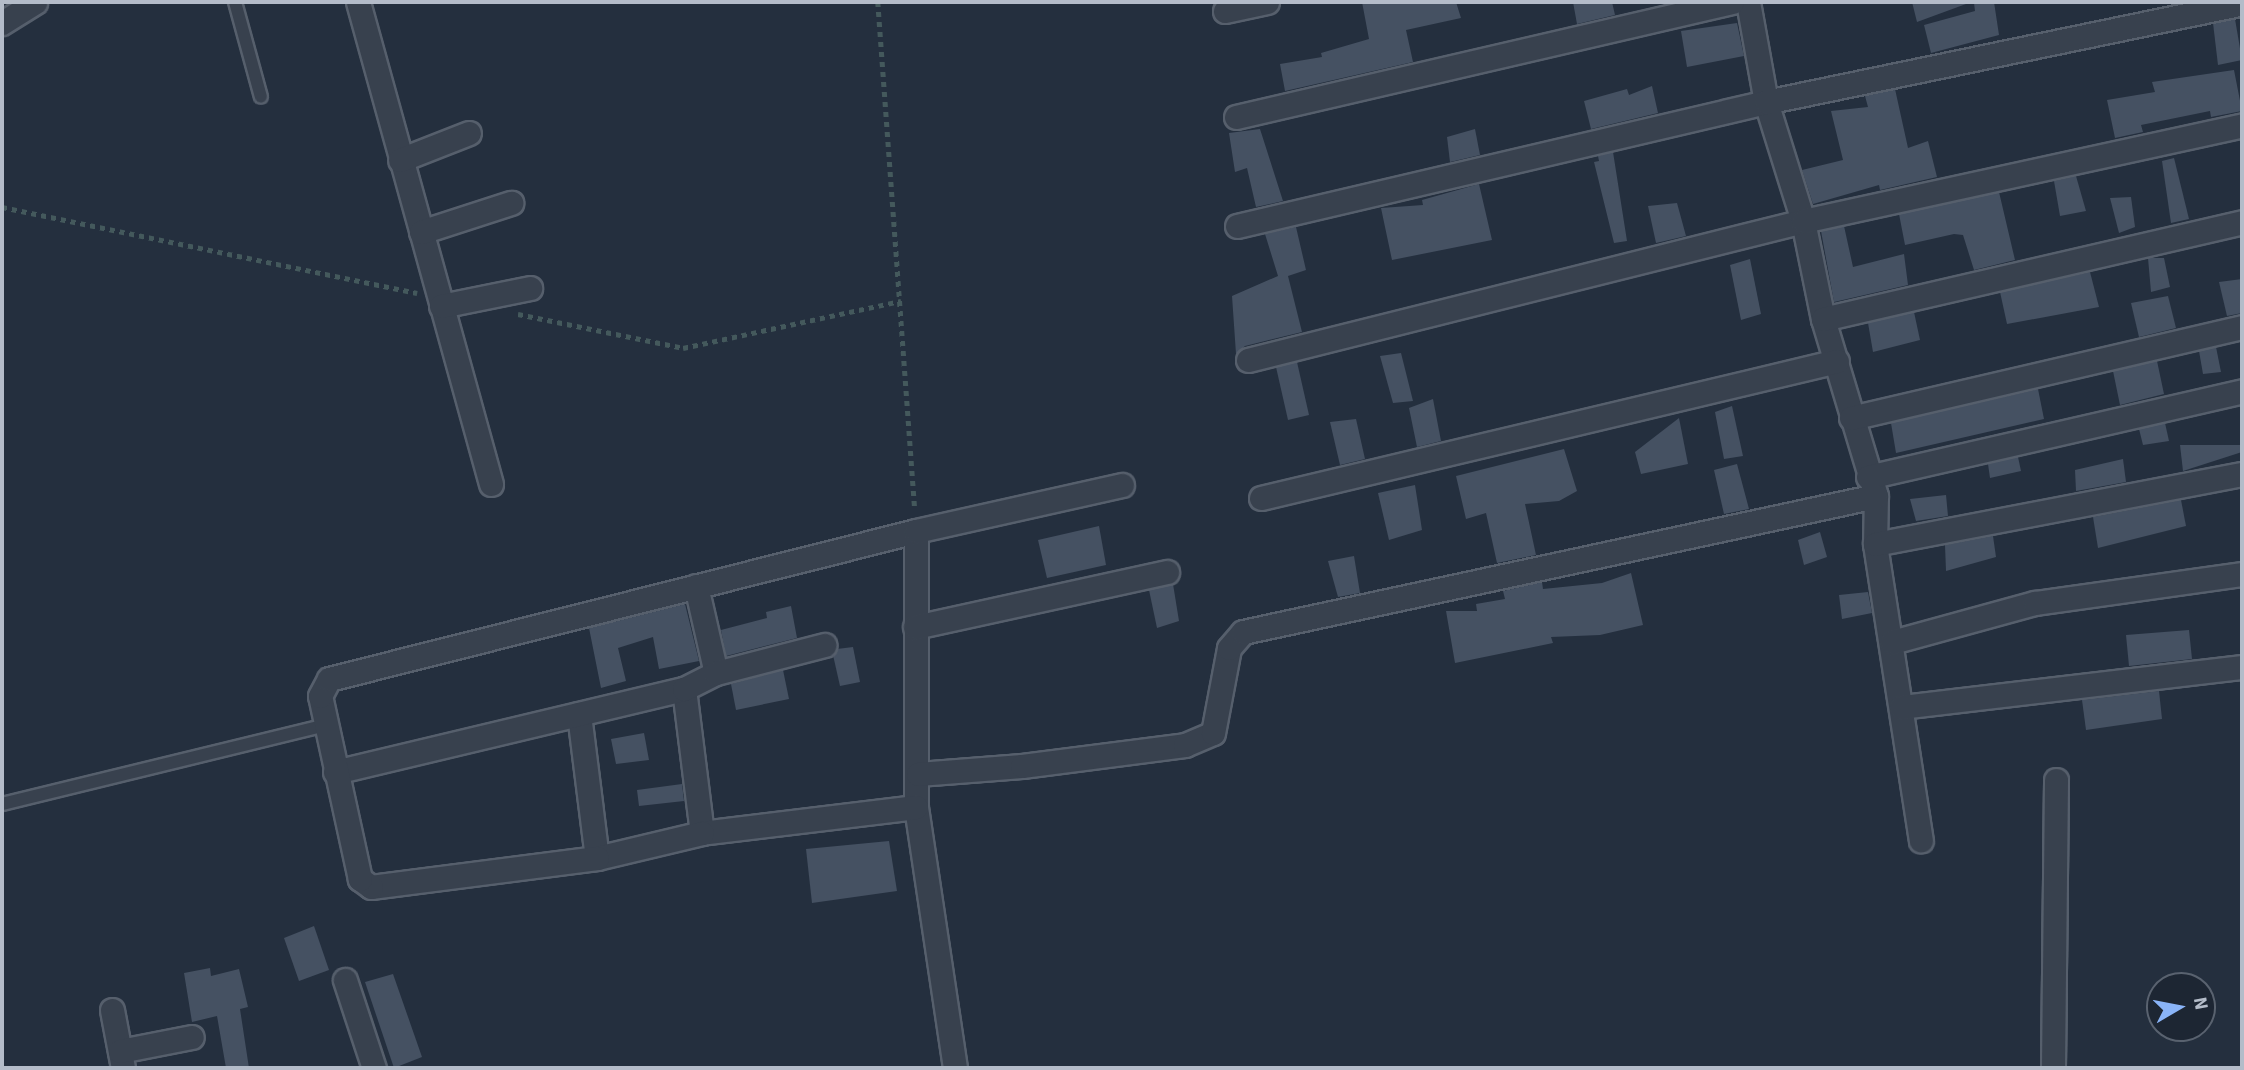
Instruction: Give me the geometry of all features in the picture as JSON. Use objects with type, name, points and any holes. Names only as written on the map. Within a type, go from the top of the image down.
[{"type":"street","points":[[358,2],[491,484]]},
{"type":"street","points":[[1224,11],[1267,2]]},
{"type":"street","points":[[1236,117],[1732,2]]},
{"type":"street","points":[[1748,2],[1766,102],[1803,221],[1823,319],[1872,487],[1875,544],[1920,839]]},
{"type":"street","points":[[1237,226],[1766,102],[2242,3]]},
{"type":"street","points":[[1248,359],[1803,221],[2242,125]]},
{"type":"street","points":[[400,160],[469,133]]},
{"type":"street","points":[[421,232],[511,204]]},
{"type":"street","points":[[1823,319],[2242,222]]},
{"type":"street","points":[[441,306],[530,288]]},
{"type":"street","points":[[1851,418],[2242,327]]},
{"type":"street","points":[[1261,498],[1837,361]]},
{"type":"street","points":[[918,774],[1022,766],[1185,744],[1213,733],[1229,648],[1243,632],[1872,487],[2242,390]]},
{"type":"street","points":[[1875,544],[2242,474]]},
{"type":"street","points":[[916,807],[702,833],[597,858],[364,885],[335,772],[320,696],[328,679],[916,531],[1122,485]]},
{"type":"street","points":[[916,531],[916,807],[955,1068]]},
{"type":"street","points":[[915,627],[1167,572]]},
{"type":"street","points":[[1892,642],[2035,603],[2242,574]]},
{"type":"street","points":[[696,586],[716,673]]},
{"type":"street","points":[[335,772],[684,689],[716,673],[824,645]]},
{"type":"street","points":[[1901,707],[2242,667]]},
{"type":"street","points":[[684,689],[702,833]]},
{"type":"street","points":[[579,714],[597,858]]},
{"type":"street","points":[[2053,1068],[2056,780]]},
{"type":"street","points":[[345,980],[374,1068]]},
{"type":"street","points":[[112,1010],[121,1060],[192,1037]]},
{"type":"lane","points":[[234,2],[261,97]]},
{"type":"lane","points":[[2,804],[326,726]]},
{"type":"path","points":[[878,2],[916,531]]},
{"type":"building","points":[[1362,2],[1456,2],[1461,18],[1406,30],[1413,62],[1285,91],[1280,64],[1322,57],[1321,53],[1369,39]]},
{"type":"building","points":[[1573,2],[1612,2],[1615,15],[1577,24]]},
{"type":"building","points":[[1912,2],[1965,2],[1966,4],[1917,22]]},
{"type":"building","points":[[1994,2],[1999,35],[1931,53],[1924,25],[1975,11],[1974,3]]},
{"type":"building","points":[[2235,19],[2242,60],[2218,65],[2213,23]]},
{"type":"building","points":[[1737,23],[1744,56],[1687,67],[1681,31]]},
{"type":"building","points":[[2234,70],[2242,111],[2211,117],[2210,111],[2141,125],[2143,132],[2115,138],[2107,100],[2155,92],[2152,82]]},
{"type":"building","points":[[1652,86],[1658,113],[1591,129],[1584,101],[1627,89],[1629,95]]},
{"type":"building","points":[[1895,89],[1908,148],[1928,141],[1937,177],[1880,190],[1879,185],[1813,204],[1802,170],[1843,160],[1831,111],[1868,107],[1865,96]]},
{"type":"building","points":[[1260,129],[1283,201],[1256,207],[1247,168],[1235,172],[1229,133]]},
{"type":"building","points":[[1475,129],[1480,155],[1450,162],[1447,137]]},
{"type":"building","points":[[1613,152],[1627,241],[1614,243],[1594,162],[1599,161],[1598,156]]},
{"type":"building","points":[[2174,158],[2189,219],[2171,223],[2162,161]]},
{"type":"building","points":[[2076,176],[2086,211],[2060,216],[2054,181]]},
{"type":"building","points":[[1479,184],[1492,240],[1392,260],[1381,208],[1423,205],[1422,200]]},
{"type":"building","points":[[1999,192],[2015,260],[1974,270],[1963,235],[1954,234],[1905,245],[1899,214]]},
{"type":"building","points":[[2131,197],[2135,227],[2119,233],[2110,198]]},
{"type":"building","points":[[1677,203],[1686,236],[1656,243],[1648,206]]},
{"type":"building","points":[[1844,226],[1853,267],[1904,254],[1908,285],[1834,302],[1821,231]]},
{"type":"building","points":[[1296,227],[1306,270],[1288,276],[1302,332],[1245,346],[1236,354],[1232,296],[1278,276],[1265,234]]},
{"type":"building","points":[[2148,258],[2164,258],[2170,287],[2151,292]]},
{"type":"building","points":[[1750,259],[1761,314],[1741,320],[1730,265]]},
{"type":"building","points":[[2090,272],[2099,307],[2007,324],[2000,292]]},
{"type":"building","points":[[2242,279],[2242,313],[2227,316],[2219,282]]},
{"type":"building","points":[[2168,296],[2176,328],[2139,337],[2131,303]]},
{"type":"building","points":[[1914,312],[1920,340],[1873,352],[1868,323]]},
{"type":"building","points":[[2216,347],[2221,372],[2203,374],[2199,351]]},
{"type":"building","points":[[1401,353],[1413,401],[1393,403],[1380,356]]},
{"type":"building","points":[[2157,361],[2164,394],[2120,405],[2113,371]]},
{"type":"building","points":[[1297,362],[1309,415],[1288,420],[1276,367]]},
{"type":"building","points":[[2038,389],[2044,419],[1896,453],[1891,423]]},
{"type":"building","points":[[1433,399],[1441,441],[1417,447],[1409,408]]},
{"type":"building","points":[[1732,406],[1743,456],[1724,459],[1715,412]]},
{"type":"building","points":[[1679,418],[1688,464],[1641,474],[1635,452]]},
{"type":"building","points":[[1356,419],[1365,459],[1340,465],[1330,422]]},
{"type":"building","points":[[2165,423],[2169,441],[2143,445],[2139,429]]},
{"type":"building","points":[[2180,445],[2242,445],[2242,452],[2183,471]]},
{"type":"building","points":[[1564,449],[1577,491],[1559,501],[1525,504],[1536,555],[1497,563],[1486,513],[1466,519],[1456,476]]},
{"type":"building","points":[[2018,457],[2021,471],[1990,478],[1988,464]]},
{"type":"building","points":[[2123,459],[2126,482],[2076,491],[2075,470]]},
{"type":"building","points":[[1737,464],[1749,509],[1724,514],[1714,470]]},
{"type":"building","points":[[1415,485],[1422,530],[1389,540],[1378,493]]},
{"type":"building","points":[[1946,495],[1948,516],[1916,521],[1910,499]]},
{"type":"building","points":[[2181,500],[2186,526],[2098,548],[2093,517]]},
{"type":"building","points":[[1099,526],[1106,565],[1047,578],[1038,540]]},
{"type":"building","points":[[1820,532],[1827,557],[1804,565],[1798,540]]},
{"type":"building","points":[[1993,536],[1996,557],[1946,571],[1945,545]]},
{"type":"building","points":[[1354,556],[1360,593],[1338,597],[1328,561]]},
{"type":"building","points":[[1631,573],[1643,625],[1600,635],[1551,637],[1553,643],[1455,663],[1446,611],[1477,611],[1476,604],[1505,599],[1503,591],[1542,582],[1543,589],[1602,583]]},
{"type":"building","points":[[1173,584],[1179,621],[1157,628],[1149,590]]},
{"type":"building","points":[[1868,592],[1872,613],[1842,619],[1839,595]]},
{"type":"building","points":[[685,604],[699,661],[659,669],[653,637],[618,648],[626,681],[601,688],[589,628]]},
{"type":"building","points":[[791,606],[797,638],[726,656],[721,630],[767,618],[766,612]]},
{"type":"building","points":[[2189,630],[2192,659],[2129,666],[2126,635]]},
{"type":"building","points":[[853,647],[860,682],[840,686],[833,655],[837,649]]},
{"type":"building","points":[[783,670],[789,699],[736,710],[731,684]]},
{"type":"building","points":[[2159,691],[2162,719],[2086,730],[2082,700]]},
{"type":"building","points":[[644,733],[649,760],[616,764],[611,739]]},
{"type":"building","points":[[682,784],[684,801],[639,806],[637,790]]},
{"type":"building","points":[[889,841],[897,891],[812,903],[806,849]]},
{"type":"building","points":[[314,926],[329,970],[299,981],[284,938]]},
{"type":"building","points":[[210,968],[211,976],[239,969],[248,1007],[240,1009],[249,1068],[226,1068],[217,1016],[192,1022],[184,973]]},
{"type":"building","points":[[393,974],[422,1057],[394,1068],[365,982]]}]
